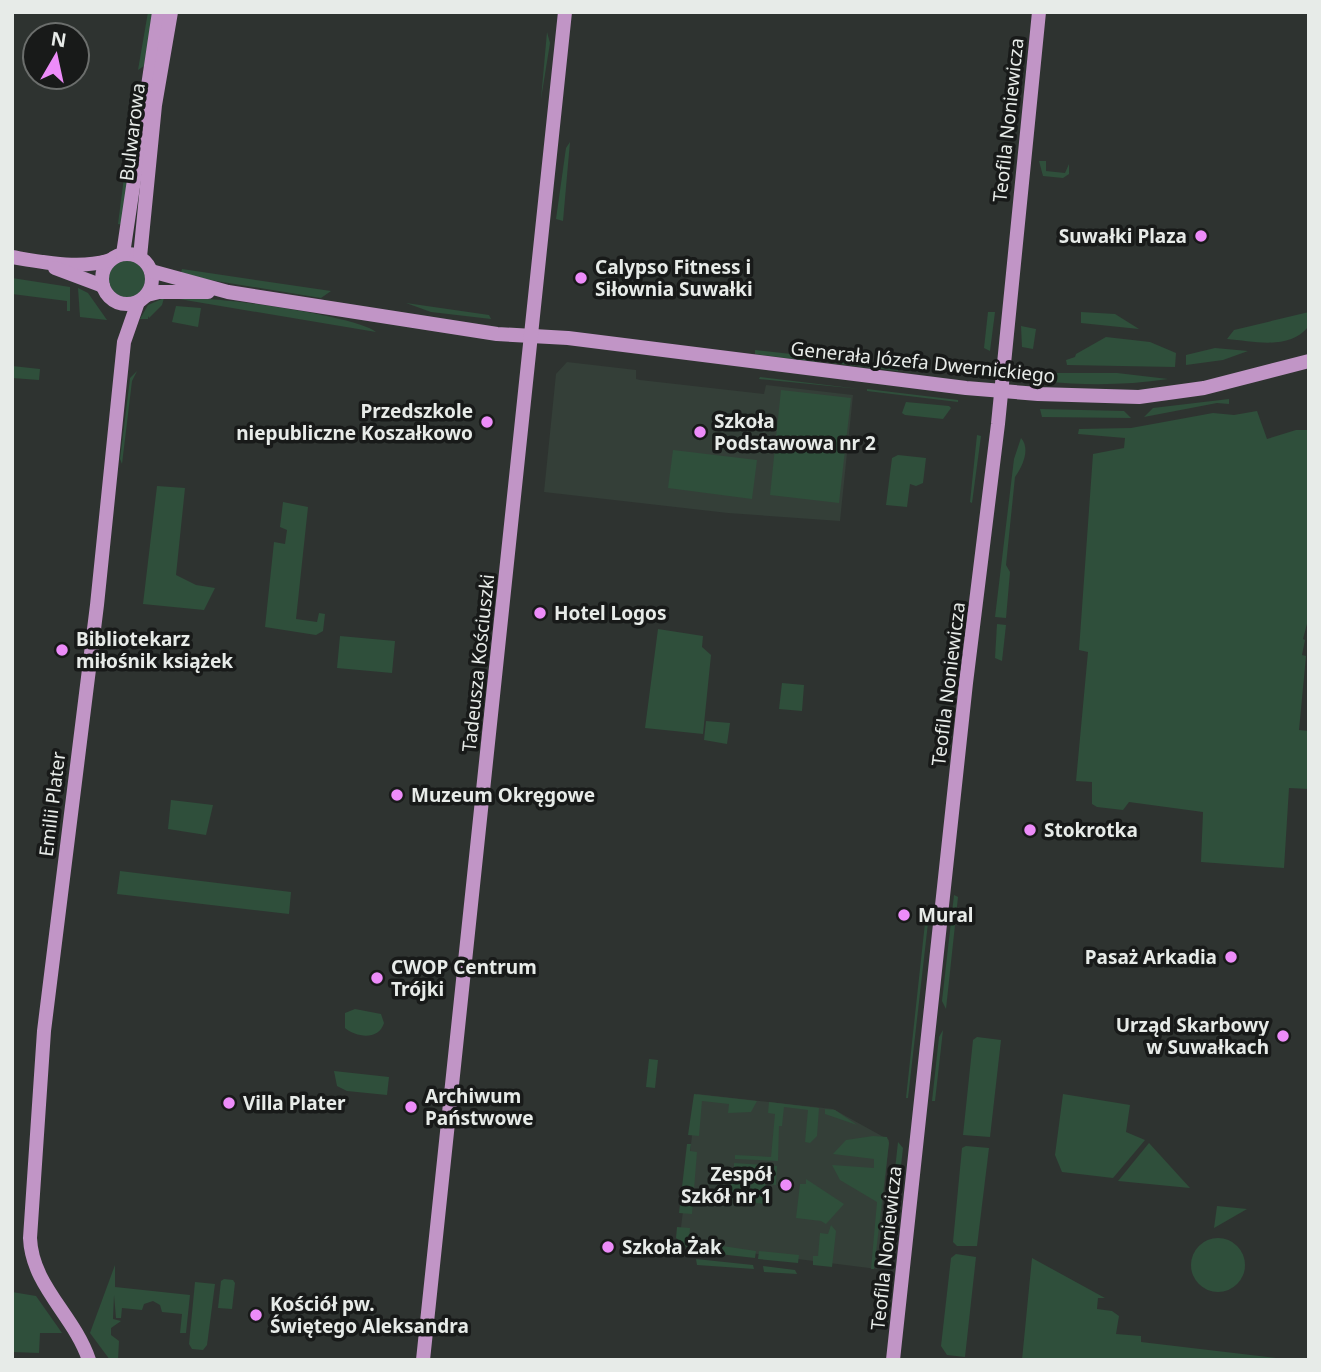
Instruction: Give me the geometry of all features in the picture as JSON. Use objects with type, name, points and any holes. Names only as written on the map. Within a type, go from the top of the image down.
[{"type":"street","name":"Bulwarowa","points":[[116,257],[159,12]]},
{"type":"street","name":"Bulwarowa","points":[[139,257],[155,105],[171,12]]},
{"type":"street","name":"Tadeusza Kościuszki","points":[[423,1360],[565,12]]},
{"type":"street","name":"Teofila Noniewicza","points":[[893,1360],[1001,391],[1039,12]]},
{"type":"street","points":[[103,286],[102,272],[116,257]]},
{"type":"street","points":[[18,258],[97,264],[116,257],[139,257],[151,271],[228,292]]},
{"type":"street","points":[[18,258],[89,279],[103,286],[114,301],[127,304],[159,292],[228,292]]},
{"type":"street","points":[[142,298],[152,283],[151,271]]},
{"type":"street","name":"Generała Józefa Dwernickiego","points":[[228,292],[429,324],[531,337],[568,338],[1001,391],[1080,397],[1139,397],[1204,388],[1309,361]]},
{"type":"street","name":"Emilii Plater","points":[[89,1360],[78,1334],[36,1271],[30,1238],[44,1031],[97,605],[124,342],[142,298]]},
{"type":"street","name":"Emilii Plater","points":[[114,301],[124,342]]},
{"type":"shaded area","name":"Szkoła Podstawowa nr 2","points":[[567,362],[636,370],[636,379],[640,380],[764,394],[766,385],[853,395],[840,521],[728,513],[544,492],[556,374]]},
{"type":"shaded area","name":"Zespół Szkół nr 1","points":[[697,1094],[833,1109],[889,1140],[877,1269],[679,1244]]},
{"type":"green space","points":[[148,12],[154,12],[144,66],[138,70]]},
{"type":"green space","points":[[547,32],[550,43],[541,99]]},
{"type":"green space","points":[[1014,88],[1019,88],[1014,138],[1009,137]]},
{"type":"green space","points":[[133,107],[138,108],[123,225],[118,224]]},
{"type":"green space","points":[[570,142],[563,221],[556,219],[566,148]]},
{"type":"green space","points":[[1039,161],[1046,161],[1046,171],[1065,173],[1069,164],[1069,174],[1063,178],[1043,176]]},
{"type":"green space","points":[[127,254],[145,261],[152,279],[145,297],[127,304],[109,297],[102,279],[109,261]]},
{"type":"green space","points":[[182,269],[331,291],[321,298],[180,275]]},
{"type":"green space","points":[[12,278],[70,287],[70,311],[67,311],[67,301],[12,294]]},
{"type":"green space","points":[[78,288],[88,293],[107,320],[80,317]]},
{"type":"green space","points":[[164,298],[162,305],[149,318],[148,316],[148,319],[140,319],[148,305]]},
{"type":"green space","points":[[179,299],[219,300],[313,313],[341,319],[376,332]]},
{"type":"green space","points":[[406,303],[489,315],[491,319],[431,312]]},
{"type":"green space","points":[[176,306],[201,308],[198,327],[172,322]]},
{"type":"green space","points":[[988,312],[995,312],[990,351],[984,348]]},
{"type":"green space","points":[[1081,312],[1115,314],[1139,329],[1081,323]]},
{"type":"green space","points":[[1309,312],[1309,326],[1292,339],[1271,343],[1227,339],[1234,330]]},
{"type":"green space","points":[[1021,326],[1036,329],[1033,349],[1022,347]]},
{"type":"green space","points":[[1106,337],[1150,342],[1176,353],[1175,367],[1067,365],[1066,360]]},
{"type":"green space","points":[[1215,348],[1248,351],[1223,360],[1186,365],[1186,355]]},
{"type":"green space","points":[[755,350],[818,357],[817,362],[755,354]]},
{"type":"green space","points":[[832,358],[899,366],[898,371],[832,363]]},
{"type":"green space","points":[[12,366],[40,369],[39,380],[12,378]]},
{"type":"green space","points":[[137,371],[132,381],[122,464],[120,459],[130,378]]},
{"type":"green space","points":[[1049,373],[1117,373],[1168,379],[1137,383],[1075,384],[1044,381]]},
{"type":"green space","points":[[760,377],[860,389],[759,379]]},
{"type":"green space","points":[[781,390],[851,398],[839,503],[770,495]]},
{"type":"green space","points":[[867,391],[958,400],[958,402]]},
{"type":"green space","points":[[1229,399],[1229,404],[1217,403],[1144,417],[1153,408]]},
{"type":"green space","points":[[906,402],[951,408],[943,419],[905,415],[902,413]]},
{"type":"green space","points":[[1040,409],[1124,411],[1131,418],[1042,417]]},
{"type":"green space","points":[[1257,411],[1267,439],[1296,430],[1309,430],[1309,616],[1303,639],[1302,655],[1306,656],[1299,730],[1309,731],[1309,789],[1289,788],[1284,868],[1201,862],[1203,812],[1129,802],[1123,810],[1097,807],[1092,804],[1092,782],[1076,781],[1088,652],[1079,650],[1093,454],[1124,448],[1125,438],[1078,434],[1079,429],[1131,428],[1213,413],[1234,415]]},
{"type":"green space","points":[[977,435],[981,436],[972,503],[970,502]]},
{"type":"green space","points":[[1021,438],[1025,453],[1015,477],[1006,565],[1010,572],[1006,618],[995,617],[1014,459]]},
{"type":"green space","points":[[673,450],[757,460],[752,499],[668,488]]},
{"type":"green space","points":[[898,455],[926,458],[923,483],[916,486],[910,484],[907,507],[886,505],[892,458]]},
{"type":"green space","points":[[157,486],[185,488],[176,575],[196,585],[215,588],[204,610],[143,604]]},
{"type":"green space","points":[[283,502],[308,507],[296,619],[317,622],[319,613],[325,614],[323,631],[316,635],[265,627],[274,542],[285,544],[287,530],[280,527]]},
{"type":"green space","points":[[997,624],[1006,625],[1002,661],[995,658]]},
{"type":"green space","points":[[658,629],[703,636],[702,647],[711,655],[703,734],[645,728]]},
{"type":"green space","points":[[340,636],[395,641],[392,673],[337,668]]},
{"type":"green space","points":[[782,683],[804,685],[802,711],[779,709]]},
{"type":"green space","points":[[706,721],[730,723],[727,744],[704,740]]},
{"type":"green space","points":[[171,800],[213,805],[206,835],[168,829]]},
{"type":"green space","points":[[120,871],[291,892],[289,914],[117,894]]},
{"type":"green space","points":[[954,895],[958,897],[946,1009],[942,1001]]},
{"type":"green space","points":[[925,923],[928,923],[906,1098]]},
{"type":"green space","points":[[355,1009],[381,1014],[384,1023],[381,1029],[367,1036],[355,1034],[345,1028],[345,1013]]},
{"type":"green space","points":[[943,1030],[935,1101],[932,1101],[939,1037]]},
{"type":"green space","points":[[977,1037],[1001,1040],[990,1137],[963,1135],[973,1040]]},
{"type":"green space","points":[[649,1059],[658,1060],[655,1088],[646,1087]]},
{"type":"green space","points":[[334,1071],[389,1077],[387,1095],[347,1091],[337,1086]]},
{"type":"green space","points":[[694,1094],[757,1101],[751,1112],[728,1113],[729,1104],[702,1101],[699,1136],[688,1135]]},
{"type":"green space","points":[[1063,1094],[1130,1105],[1126,1132],[1145,1140],[1113,1178],[1062,1172],[1055,1155]]},
{"type":"green space","points":[[769,1102],[819,1108],[817,1136],[810,1143],[805,1142],[808,1110],[784,1107],[782,1126],[779,1126],[778,1161],[735,1159],[735,1155],[771,1157],[775,1114],[768,1113]]},
{"type":"green space","points":[[825,1109],[835,1110],[857,1125],[825,1114]]},
{"type":"green space","points":[[887,1137],[889,1143],[874,1269],[871,1269],[877,1202],[840,1180],[832,1165],[874,1168],[874,1159],[833,1154],[846,1140]]},
{"type":"green space","points":[[898,1142],[903,1148],[891,1256],[886,1252]]},
{"type":"green space","points":[[1149,1143],[1190,1188],[1118,1181]]},
{"type":"green space","points":[[687,1144],[691,1144],[690,1151],[697,1152],[692,1214],[679,1213]]},
{"type":"green space","points":[[962,1148],[989,1148],[977,1246],[957,1246],[953,1242]]},
{"type":"green space","points":[[734,1163],[777,1166],[776,1185],[769,1184],[770,1170],[734,1167]]},
{"type":"green space","points":[[736,1172],[747,1173],[745,1202],[742,1199],[737,1202],[730,1198],[732,1176]]},
{"type":"green space","points":[[752,1173],[766,1174],[764,1204],[749,1202]]},
{"type":"green space","points":[[806,1179],[844,1204],[826,1224],[796,1218],[800,1184],[806,1184]]},
{"type":"green space","points":[[1217,1206],[1247,1209],[1214,1228]]},
{"type":"green space","points":[[831,1225],[836,1231],[832,1267],[813,1265],[813,1256],[818,1256],[820,1233],[828,1234]]},
{"type":"green space","points":[[677,1227],[690,1228],[689,1241],[756,1251],[755,1258],[691,1251],[676,1238]]},
{"type":"green space","points":[[1218,1238],[1237,1246],[1245,1265],[1237,1284],[1218,1292],[1199,1284],[1191,1265],[1199,1246]]},
{"type":"green space","points":[[759,1251],[799,1255],[798,1263],[758,1259]]},
{"type":"green space","points":[[956,1254],[976,1257],[965,1357],[947,1355],[941,1346],[951,1258]]},
{"type":"green space","points":[[1032,1258],[1105,1298],[1098,1298],[1097,1309],[1112,1311],[1119,1316],[1116,1334],[1141,1336],[1141,1342],[1293,1360],[1022,1360]]},
{"type":"green space","points":[[696,1259],[753,1265],[754,1269],[697,1265]]},
{"type":"green space","points":[[115,1265],[115,1287],[190,1295],[186,1333],[180,1333],[182,1314],[162,1312],[160,1305],[153,1301],[144,1304],[142,1310],[122,1308],[121,1318],[116,1318],[114,1295],[113,1319],[121,1321],[111,1328],[111,1335],[119,1341],[118,1360],[110,1360],[90,1333]]},
{"type":"green space","points":[[763,1266],[795,1270],[797,1274],[764,1272]]},
{"type":"green space","points":[[233,1280],[235,1283],[232,1309],[218,1308],[221,1281]]},
{"type":"green space","points":[[195,1282],[215,1284],[207,1345],[203,1350],[192,1349],[189,1344]]},
{"type":"green space","points":[[12,1292],[36,1296],[62,1333],[40,1333],[39,1353],[12,1352]]},
{"type":"place","name":"Suwałki Plaza","points":[[1201,236]]},
{"type":"place","name":"Calypso Fitness i Siłownia Suwałki","points":[[581,278]]},
{"type":"place","name":"Przedszkole niepubliczne Koszałkowo","points":[[487,422]]},
{"type":"place","name":"Szkoła Podstawowa nr 2","points":[[700,432]]},
{"type":"place","name":"Hotel Logos","points":[[540,613]]},
{"type":"place","name":"Bibliotekarz miłośnik książek","points":[[62,650]]},
{"type":"place","name":"Muzeum Okręgowe","points":[[397,795]]},
{"type":"place","name":"Stokrotka","points":[[1030,830]]},
{"type":"place","name":"Mural","points":[[904,915]]},
{"type":"place","name":"Pasaż Arkadia","points":[[1231,957]]},
{"type":"place","name":"CWOP Centrum Trójki","points":[[377,978]]},
{"type":"place","name":"Urząd Skarbowy w Suwałkach","points":[[1283,1036]]},
{"type":"place","name":"Villa Plater","points":[[229,1103]]},
{"type":"place","name":"Archiwum Państwowe","points":[[411,1107]]},
{"type":"place","name":"Zespół Szkół nr 1","points":[[786,1185]]},
{"type":"place","name":"Szkoła Żak","points":[[608,1247]]},
{"type":"place","name":"Kościół pw. Świętego Aleksandra","points":[[256,1315]]}]
